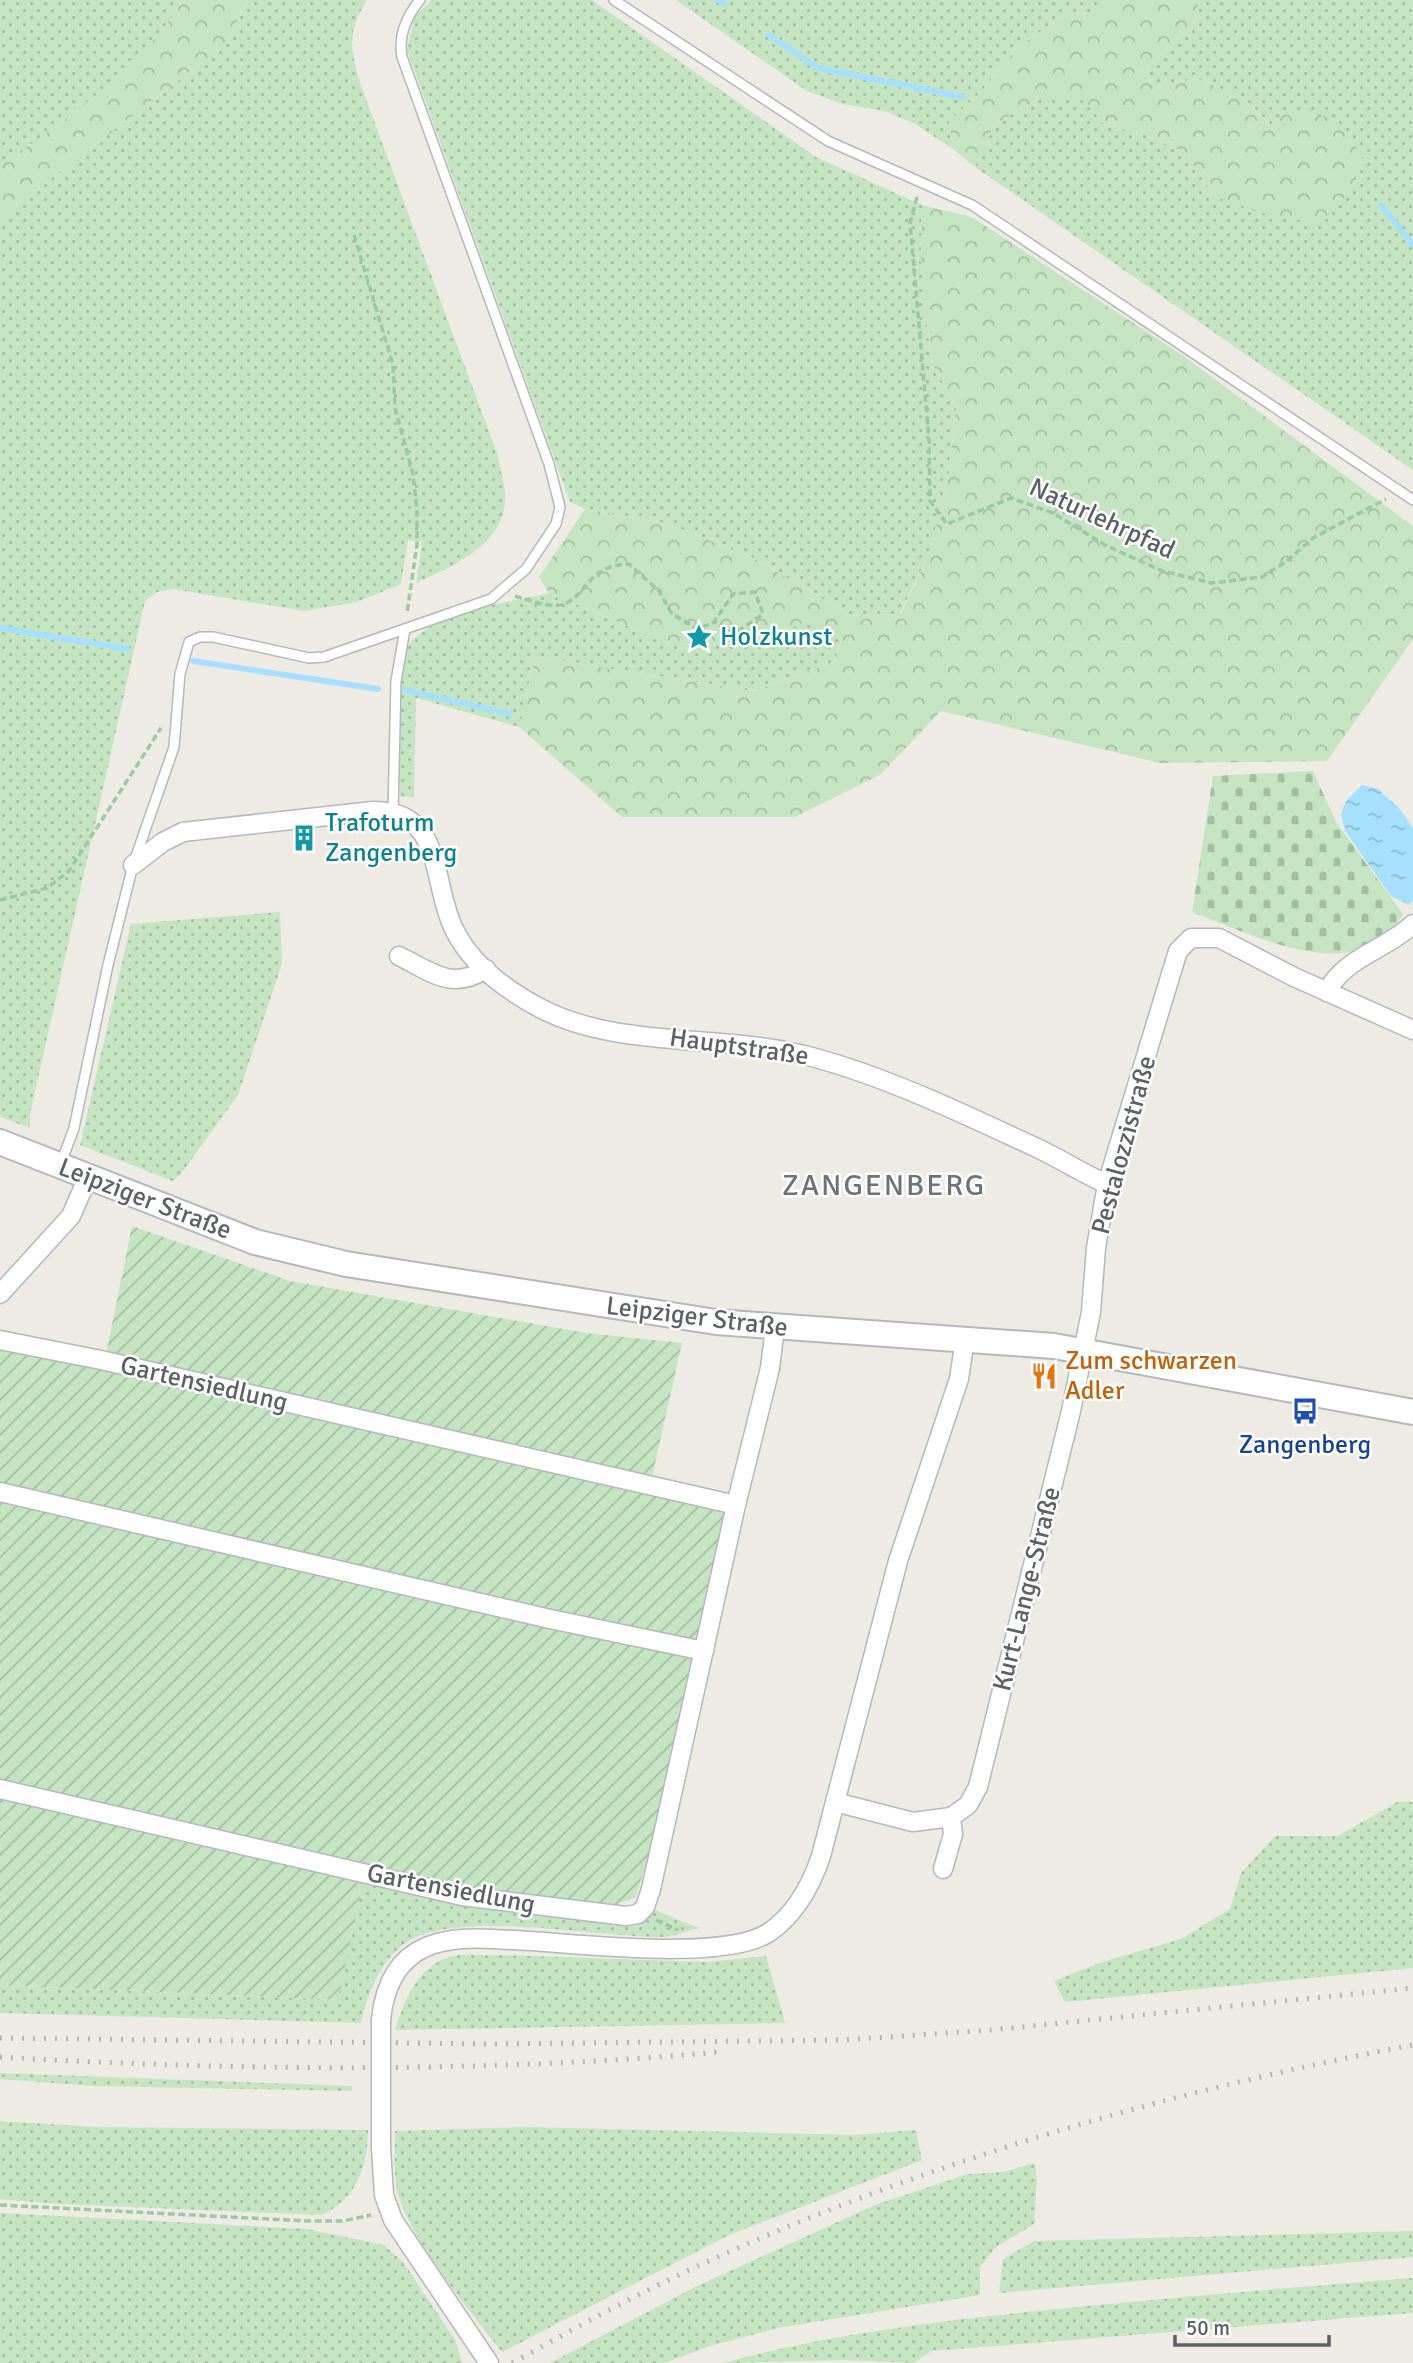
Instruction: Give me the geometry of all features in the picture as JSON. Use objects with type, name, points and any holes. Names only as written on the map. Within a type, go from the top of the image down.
[{"type":"street","points":[[133,865],[163,842],[183,832],[373,811],[393,812]]},
{"type":"street","name":"Hauptstraße","points":[[393,812],[412,823],[428,842],[453,929],[486,969],[540,1008],[575,1022],[648,1035],[767,1047],[834,1063],[1035,1147],[1107,1184]]},
{"type":"street","points":[[1413,924],[1384,947],[1342,969],[1327,992],[1413,1030]]},
{"type":"street","name":"Pestalozzistraße","points":[[1084,1351],[1091,1312],[1096,1248],[1107,1184],[1174,961],[1184,944],[1201,936],[1220,938],[1327,992]]},
{"type":"street","points":[[399,956],[448,979],[460,981],[486,969]]},
{"type":"street","name":"Leipziger Straße","points":[[0,1142],[245,1238],[314,1258],[621,1309],[775,1327],[965,1339],[1084,1351],[1216,1378],[1413,1412]]},
{"type":"street","points":[[0,1294],[71,1216],[89,1177]]},
{"type":"street","points":[[638,1914],[645,1907],[652,1889],[736,1505],[770,1368],[775,1327]]},
{"type":"street","points":[[489,2363],[408,2247],[389,2209],[382,2182],[381,2148],[381,2020],[384,1996],[397,1970],[415,1953],[435,1944],[487,1939],[690,1949],[724,1948],[766,1934],[799,1903],[816,1872],[898,1561],[959,1379],[965,1339]]},
{"type":"street","name":"Gartensiedlung","points":[[0,1340],[101,1360],[736,1505]]},
{"type":"street","name":"Kurt-Lange-Straße","points":[[951,1817],[968,1805],[978,1787],[1084,1351]]},
{"type":"street","points":[[0,1492],[550,1619],[704,1650]]},
{"type":"street","name":"Gartensiedlung","points":[[0,1788],[462,1896],[612,1915],[638,1914]]},
{"type":"street","points":[[835,1802],[913,1822],[951,1817],[953,1834],[943,1869]]},
{"type":"lane","points":[[60,1166],[74,1128],[108,965],[133,865],[174,747],[183,658],[189,642],[200,637],[309,658],[337,654],[484,601],[504,590],[526,569],[553,530],[560,507],[558,493],[402,57],[402,34],[406,20],[420,0]]},
{"type":"lane","points":[[614,0],[804,128],[881,167],[972,205],[1413,500]]},
{"type":"lane","points":[[393,812],[396,681],[405,629]]},
{"type":"path","name":"Naturlehrpfad","points":[[921,182],[910,223],[926,400],[930,501],[947,524],[1011,498],[1053,513],[1104,545],[1161,571],[1212,583],[1262,577],[1332,526],[1401,492]]},
{"type":"path","points":[[354,235],[393,365],[396,408],[414,486],[417,544],[405,629]]},
{"type":"path","points":[[504,590],[517,597],[556,606],[567,603],[590,578],[613,564],[629,564],[659,590],[672,614],[698,629],[715,622],[733,594],[755,592],[763,614],[736,634],[715,622]]},
{"type":"path","points":[[0,900],[47,888],[69,871],[178,702]]},
{"type":"path","points":[[638,1914],[674,1927],[686,1937],[690,1949]]},
{"type":"path","points":[[0,2205],[307,2221],[357,2220],[389,2209]]},
{"type":"green space","points":[[0,0],[182,0],[167,24],[125,70],[75,112],[0,165]]},
{"type":"green space","points":[[182,0],[248,0],[226,44],[0,218],[0,165],[75,112],[125,70],[167,24]]},
{"type":"green space","points":[[248,0],[367,0],[356,22],[352,40],[360,83],[498,456],[505,493],[504,511],[498,526],[476,550],[446,569],[416,583],[422,542],[408,540],[401,584],[357,602],[304,611],[173,589],[157,592],[145,601],[30,1114],[30,1128],[0,1117],[0,218],[226,44]]},
{"type":"green space","points":[[432,0],[592,0],[816,157],[922,205],[921,258],[931,362],[956,407],[949,472],[930,551],[900,614],[852,616],[757,560],[669,524],[585,509],[570,502],[407,50],[415,16]]},
{"type":"green space","points":[[676,0],[1104,0],[1099,12],[1062,16],[1016,49],[980,93],[949,121],[953,149],[915,124],[884,111],[839,103],[807,91]]},
{"type":"green space","points":[[1104,0],[1199,0],[1194,25],[1141,71],[1157,89],[1195,78],[1240,96],[1270,125],[1287,110],[1335,118],[1363,156],[1347,195],[1319,224],[1258,212],[1214,196],[1186,153],[1144,134],[1104,125],[1081,96],[1043,96],[994,125],[975,167],[953,149],[949,121],[980,93],[1016,49],[1062,16],[1099,12]]},
{"type":"green space","points":[[1199,0],[1413,0],[1413,470],[975,167],[994,125],[1043,96],[1082,96],[1104,125],[1144,134],[1186,153],[1214,196],[1271,125],[1240,96],[1195,78],[1157,89],[1141,71],[1194,25]]},
{"type":"green space","points":[[922,205],[972,217],[1182,355],[1413,526],[1413,639],[1327,761],[1160,763],[941,711],[880,775],[795,817],[622,817],[519,727],[535,657],[753,691],[834,662],[842,638],[808,621],[755,642],[680,648],[549,593],[539,577],[585,509],[669,524],[757,560],[852,616],[901,614],[930,551],[949,472],[956,407],[931,362],[921,258]]},
{"type":"green space","points":[[549,593],[680,648],[755,642],[808,621],[842,637],[834,662],[753,691],[535,657],[519,727],[416,698],[414,797],[400,797],[398,698],[402,661],[407,648],[417,636],[450,618]]},
{"type":"green space","points":[[1313,771],[1336,822],[1403,914],[1385,937],[1361,950],[1334,953],[1304,950],[1244,933],[1192,912],[1213,776]]},
{"type":"green space","points":[[280,912],[282,964],[238,1095],[181,1174],[173,1181],[80,1145],[131,924]]},
{"type":"green space","points":[[132,1226],[290,1281],[586,1333],[682,1343],[648,1495],[728,1514],[648,1857],[636,1897],[615,1905],[363,1882],[338,2000],[0,1985],[0,1346],[103,1369]]},
{"type":"green space","points":[[1397,1802],[1413,1802],[1413,1968],[1065,2002],[1054,1981],[1102,1962],[1181,1939],[1230,1909],[1241,1873],[1275,1836],[1338,1836]]},
{"type":"green space","points":[[363,1882],[633,1920],[655,1910],[698,1928],[662,1937],[489,1926],[455,1928],[425,1934],[403,1945],[387,1961],[371,1990],[361,2023],[0,2013],[0,1985],[337,2000]]},
{"type":"green space","points":[[453,1956],[707,1962],[766,1956],[785,2023],[395,2030],[408,1996],[431,1966]]},
{"type":"green space","points":[[0,2073],[352,2086],[352,2091],[94,2086],[0,2079]]},
{"type":"green space","points":[[0,2121],[95,2127],[368,2130],[366,2157],[358,2181],[343,2201],[321,2215],[57,2204],[0,2199]]},
{"type":"green space","points":[[526,2127],[856,2135],[916,2130],[922,2160],[729,2235],[502,2352],[442,2274],[403,2209],[396,2183],[395,2131]]},
{"type":"green space","points":[[1035,2163],[1037,2181],[1034,2224],[996,2247],[980,2267],[980,2295],[778,2328],[710,2346],[664,2363],[550,2363],[697,2286],[875,2205],[968,2174],[1003,2172]]},
{"type":"green space","points":[[0,2213],[307,2229],[384,2245],[404,2263],[455,2340],[462,2363],[0,2363]]},
{"type":"green space","points":[[1413,2231],[1413,2257],[999,2293],[1003,2259],[1034,2241]]},
{"type":"green space","points":[[1413,2278],[1413,2313],[931,2351],[914,2363],[842,2360],[724,2363],[836,2337],[951,2321]]},
{"type":"water","points":[[1362,785],[1378,789],[1399,808],[1413,828],[1413,901],[1409,905],[1391,896],[1345,831],[1341,814],[1346,801]]},
{"type":"waterway","points":[[718,0],[724,3]]},
{"type":"waterway","points":[[769,35],[818,68],[963,97]]},
{"type":"waterway","points":[[1381,205],[1413,245]]},
{"type":"waterway","points":[[0,628],[127,649]]},
{"type":"waterway","points":[[193,661],[378,689]]},
{"type":"waterway","points":[[405,690],[510,714]]},
{"type":"railway","points":[[0,2038],[490,2044],[843,2040],[991,2030],[1413,1988]]},
{"type":"railway","points":[[512,2363],[616,2306],[697,2266],[891,2187],[976,2157],[1149,2105],[1413,2045]]},
{"type":"railway","points":[[0,2057],[179,2065],[360,2068],[542,2064],[720,2052]]},
{"type":"place","name":"Holzkunst","points":[[699,637]]},
{"type":"place","name":"Trafoturm Zangenberg","points":[[304,838]]},
{"type":"place","name":"Zum schwarzen Adler","points":[[1044,1376]]},
{"type":"place","name":"Zangenberg","points":[[1305,1411]]},
{"type":"district","name":"ZANGENBERG","points":[[884,1185]]}]
